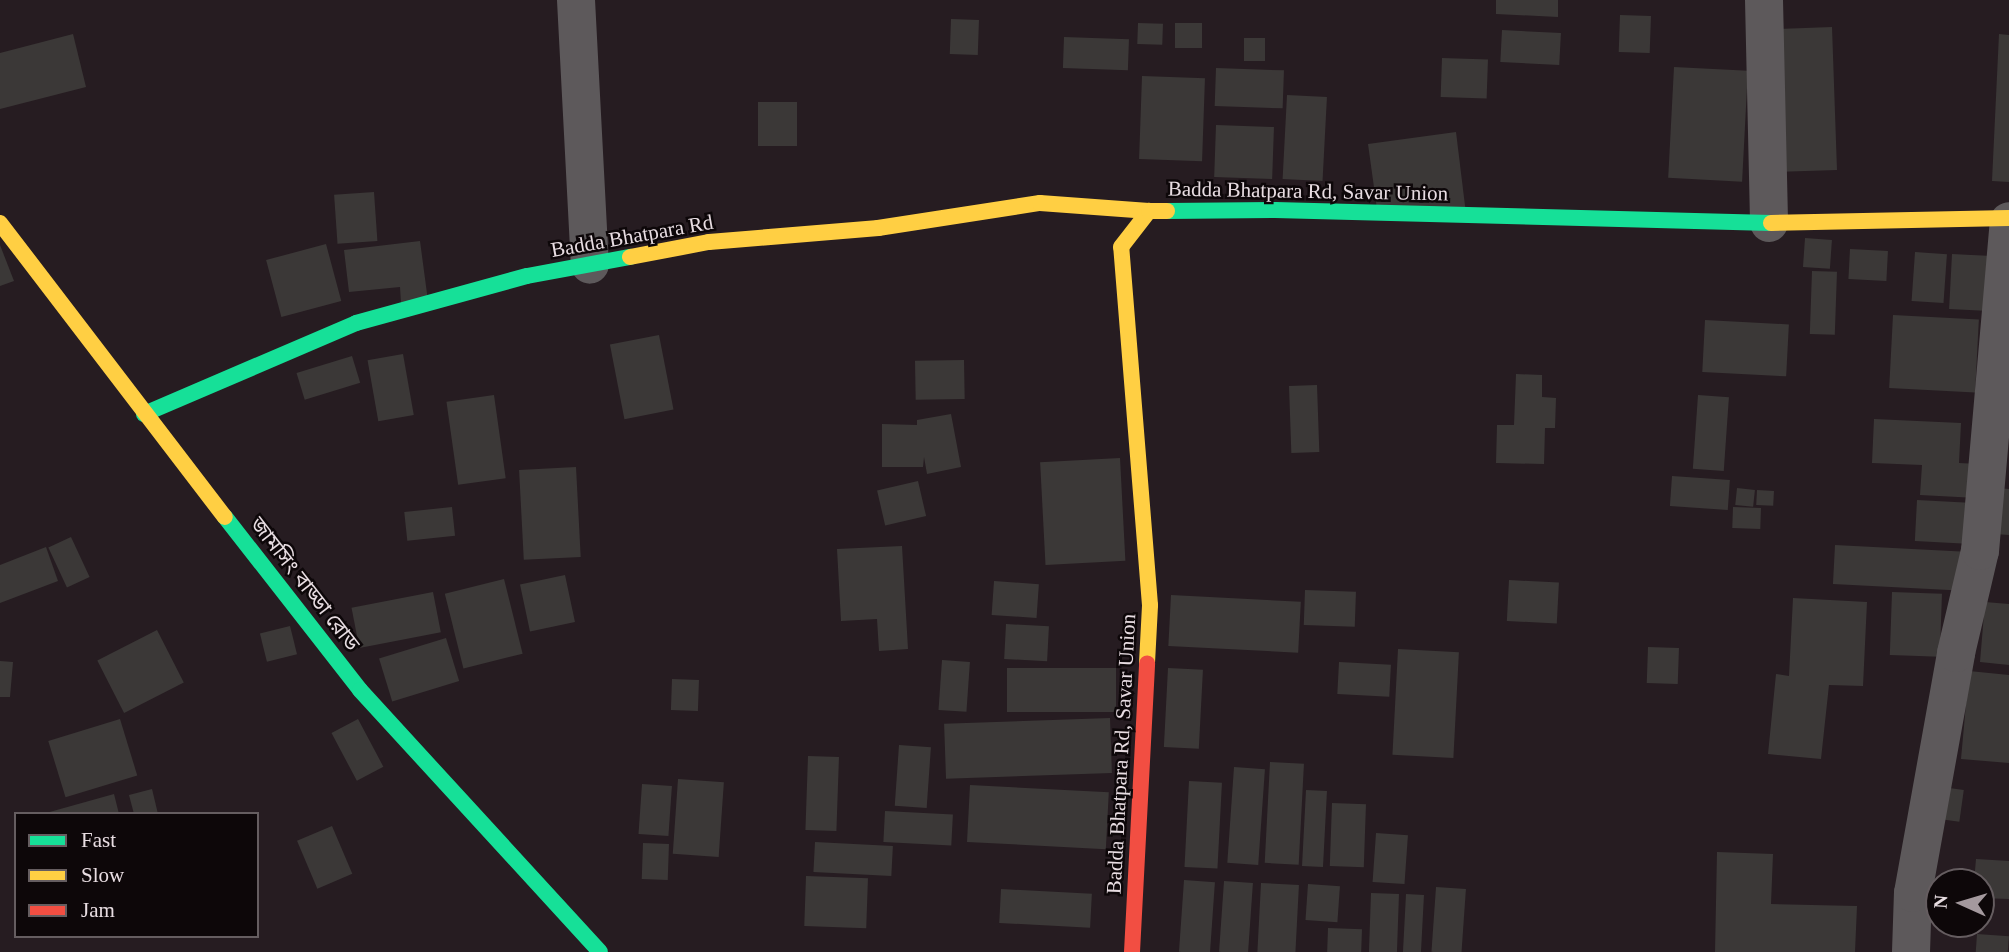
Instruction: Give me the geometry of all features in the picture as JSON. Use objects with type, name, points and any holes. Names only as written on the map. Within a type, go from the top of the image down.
[{"type":"street","points":[[576,0],[590,265]]},
{"type":"street","points":[[1764,0],[1769,223]]},
{"type":"street","name":"Badda Bhatpara Rd","points":[[144,414],[356,323],[527,276],[709,242],[878,228],[1040,203],[1149,211]]},
{"type":"street","name":"Badda Bhatpara Rd, Savar Union","points":[[1132,952],[1150,605],[1121,247],[1149,211],[1275,210],[1769,223],[2009,220]]},
{"type":"street","points":[[1911,952],[1915,880],[1956,653],[1995,553],[2009,220]]},
{"type":"street","name":"জামসিং বাড্ডা রোড","points":[[0,223],[144,414],[360,690],[600,952]]},
{"type":"building","points":[[1496,0],[1558,0],[1558,17],[1496,14]]},
{"type":"building","points":[[1620,15],[1651,16],[1650,53],[1619,52]]},
{"type":"building","points":[[951,19],[979,20],[978,55],[950,54]]},
{"type":"building","points":[[1138,23],[1163,24],[1162,45],[1137,44]]},
{"type":"building","points":[[1175,23],[1202,23],[1202,48],[1175,48]]},
{"type":"building","points":[[1832,27],[1837,170],[1782,172],[1777,29]]},
{"type":"building","points":[[1502,30],[1561,33],[1559,65],[1500,62]]},
{"type":"building","points":[[73,34],[86,87],[0,109],[0,53]]},
{"type":"building","points":[[1999,34],[2009,35],[2009,182],[1992,181]]},
{"type":"building","points":[[1064,37],[1129,39],[1128,70],[1063,68]]},
{"type":"building","points":[[1244,38],[1265,38],[1265,61],[1244,61]]},
{"type":"building","points":[[1442,58],[1488,60],[1487,99],[1441,97]]},
{"type":"building","points":[[1674,67],[1748,71],[1742,182],[1668,178]]},
{"type":"building","points":[[1216,68],[1284,70],[1283,108],[1215,106]]},
{"type":"building","points":[[1142,76],[1205,78],[1202,161],[1139,159]]},
{"type":"building","points":[[1287,95],[1327,97],[1323,181],[1283,179]]},
{"type":"building","points":[[758,102],[797,102],[797,146],[758,146]]},
{"type":"building","points":[[1216,125],[1274,127],[1272,179],[1214,177]]},
{"type":"building","points":[[1456,132],[1467,222],[1377,209],[1368,144]]},
{"type":"building","points":[[374,192],[377,241],[338,244],[334,195]]},
{"type":"building","points":[[1805,238],[1832,240],[1830,269],[1803,267]]},
{"type":"building","points":[[420,241],[428,301],[401,303],[400,287],[349,292],[344,250]]},
{"type":"building","points":[[326,244],[341,301],[281,317],[266,260]]},
{"type":"building","points":[[0,245],[14,281],[0,286]]},
{"type":"building","points":[[1850,249],[1888,251],[1886,281],[1848,279]]},
{"type":"building","points":[[1915,252],[1947,254],[1944,303],[1912,301]]},
{"type":"building","points":[[1952,254],[1992,256],[1989,311],[1949,309]]},
{"type":"building","points":[[1812,271],[1837,272],[1835,335],[1810,334]]},
{"type":"building","points":[[1893,315],[1979,320],[1975,392],[1889,388]]},
{"type":"building","points":[[1705,320],[1789,324],[1786,376],[1702,372]]},
{"type":"building","points":[[659,335],[674,410],[624,419],[610,345]]},
{"type":"building","points":[[403,354],[414,415],[378,421],[368,360]]},
{"type":"building","points":[[352,356],[360,383],[305,400],[297,373]]},
{"type":"building","points":[[964,360],[965,399],[916,400],[915,361]]},
{"type":"building","points":[[1516,374],[1542,375],[1542,397],[1556,398],[1555,428],[1545,428],[1544,464],[1496,463],[1497,425],[1514,425]]},
{"type":"building","points":[[1317,385],[1319,452],[1291,453],[1289,386]]},
{"type":"building","points":[[494,395],[506,478],[458,485],[446,402]]},
{"type":"building","points":[[1698,395],[1729,397],[1724,471],[1693,469]]},
{"type":"building","points":[[951,414],[961,467],[927,474],[924,457],[923,467],[882,467],[882,424],[917,425],[917,420]]},
{"type":"building","points":[[1874,419],[1961,423],[1959,463],[1979,464],[1977,498],[1920,495],[1922,465],[1872,463]]},
{"type":"building","points":[[1120,458],[1125,561],[1046,565],[1040,462]]},
{"type":"building","points":[[576,467],[581,557],[524,560],[519,470]]},
{"type":"building","points":[[1672,476],[1730,480],[1728,510],[1670,506]]},
{"type":"building","points":[[918,481],[926,516],[885,526],[877,490]]},
{"type":"building","points":[[1737,488],[1755,490],[1753,507],[1735,505]]},
{"type":"building","points":[[1997,488],[2009,489],[2009,535],[1995,534]]},
{"type":"building","points":[[1757,490],[1774,491],[1773,506],[1756,505]]},
{"type":"building","points":[[1917,500],[1969,503],[1967,544],[1915,541]]},
{"type":"building","points":[[452,507],[455,536],[407,541],[404,512]]},
{"type":"building","points":[[1733,507],[1761,508],[1760,529],[1732,528]]},
{"type":"building","points":[[71,537],[90,577],[67,587],[48,548]]},
{"type":"building","points":[[1835,545],[1961,552],[1959,591],[1833,584]]},
{"type":"building","points":[[902,546],[908,649],[879,651],[877,619],[841,621],[837,549]]},
{"type":"building","points":[[46,547],[58,581],[0,603],[0,565]]},
{"type":"building","points":[[565,575],[575,622],[530,632],[520,585]]},
{"type":"building","points":[[504,579],[523,654],[463,668],[445,594]]},
{"type":"building","points":[[1509,580],[1559,583],[1557,624],[1507,621]]},
{"type":"building","points":[[994,581],[1039,584],[1037,618],[992,615]]},
{"type":"building","points":[[1305,590],[1356,592],[1355,627],[1304,625]]},
{"type":"building","points":[[433,592],[441,632],[359,648],[352,608]]},
{"type":"building","points":[[1892,592],[1942,594],[1940,657],[1890,655]]},
{"type":"building","points":[[1171,595],[1301,602],[1298,653],[1168,646]]},
{"type":"building","points":[[1793,598],[1867,602],[1863,686],[1829,685],[1821,759],[1768,754],[1776,674],[1789,676]]},
{"type":"building","points":[[1985,602],[2009,604],[2009,665],[1980,662]]},
{"type":"building","points":[[1006,624],[1049,626],[1047,661],[1004,659]]},
{"type":"building","points":[[290,626],[297,654],[267,662],[260,633]]},
{"type":"building","points":[[157,630],[184,683],[124,713],[97,660]]},
{"type":"building","points":[[446,638],[459,681],[392,701],[379,658]]},
{"type":"building","points":[[1648,647],[1679,648],[1678,684],[1647,683]]},
{"type":"building","points":[[1398,649],[1459,652],[1453,758],[1392,755]]},
{"type":"building","points":[[942,660],[970,662],[966,712],[939,710]]},
{"type":"building","points":[[0,661],[13,662],[10,697],[0,697]]},
{"type":"building","points":[[1339,662],[1391,665],[1389,697],[1337,694]]},
{"type":"building","points":[[1007,668],[1116,668],[1116,712],[1007,712]]},
{"type":"building","points":[[1168,668],[1203,670],[1199,749],[1164,747]]},
{"type":"building","points":[[1969,671],[2009,675],[2009,763],[1961,759]]},
{"type":"building","points":[[672,679],[699,680],[698,711],[671,710]]},
{"type":"building","points":[[1110,718],[1112,773],[946,779],[944,724]]},
{"type":"building","points":[[120,719],[137,775],[66,797],[48,741]]},
{"type":"building","points":[[358,719],[383,767],[357,781],[332,733]]},
{"type":"building","points":[[899,745],[931,747],[927,808],[895,806]]},
{"type":"building","points":[[808,756],[839,757],[836,831],[805,830]]},
{"type":"building","points":[[1270,762],[1304,764],[1299,865],[1265,863]]},
{"type":"building","points":[[1234,767],[1265,769],[1258,865],[1227,863]]},
{"type":"building","points":[[678,779],[724,782],[719,857],[673,854]]},
{"type":"building","points":[[1189,781],[1222,783],[1217,869],[1184,867]]},
{"type":"building","points":[[642,784],[672,786],[668,836],[639,834]]},
{"type":"building","points":[[970,785],[1109,792],[1106,849],[967,842]]},
{"type":"building","points":[[1942,787],[1964,790],[1959,822],[1938,819]]},
{"type":"building","points":[[152,789],[158,812],[133,812],[129,795]]},
{"type":"building","points":[[1306,790],[1327,791],[1323,867],[1302,866]]},
{"type":"building","points":[[114,794],[118,812],[50,812]]},
{"type":"building","points":[[1332,803],[1366,804],[1364,867],[1330,866]]},
{"type":"building","points":[[885,811],[953,815],[951,846],[883,842]]},
{"type":"building","points":[[332,826],[352,874],[317,889],[297,841]]},
{"type":"building","points":[[1376,833],[1408,835],[1405,884],[1373,882]]},
{"type":"building","points":[[815,842],[893,846],[891,876],[813,872]]},
{"type":"building","points":[[643,843],[669,844],[668,880],[642,879]]},
{"type":"building","points":[[1717,852],[1773,854],[1771,904],[1857,906],[1855,952],[1715,952]]},
{"type":"building","points":[[1976,859],[2009,861],[2009,899],[1995,898],[1995,868],[1975,868]]},
{"type":"building","points":[[806,876],[868,878],[866,928],[804,926]]},
{"type":"building","points":[[1184,880],[1215,882],[1210,952],[1179,952]]},
{"type":"building","points":[[1224,881],[1253,883],[1248,952],[1219,952]]},
{"type":"building","points":[[1261,883],[1299,885],[1295,952],[1257,952]]},
{"type":"building","points":[[1308,884],[1340,886],[1337,922],[1305,920]]},
{"type":"building","points":[[1436,887],[1466,889],[1462,952],[1431,952]]},
{"type":"building","points":[[1001,889],[1092,894],[1090,928],[999,923]]},
{"type":"building","points":[[1371,893],[1399,894],[1397,952],[1369,952]]},
{"type":"building","points":[[1406,894],[1424,895],[1421,952],[1403,952]]},
{"type":"building","points":[[1328,928],[1362,929],[1361,952],[1327,952]]},
{"type":"building","points":[[1995,935],[2009,936],[2008,952],[1976,952],[1977,938],[1995,938]]},
{"type":"traffic: fast","points":[[1167,211],[1275,210],[1771,223]]},
{"type":"traffic: fast","points":[[144,414],[356,323],[527,276],[630,257]]},
{"type":"traffic: fast","points":[[225,517],[360,690],[600,952]]},
{"type":"traffic: slow","points":[[630,257],[709,242],[878,228],[1040,203],[1149,211]]},
{"type":"traffic: slow","points":[[1147,663],[1150,605],[1121,247],[1149,211],[1167,211]]},
{"type":"traffic: slow","points":[[1771,223],[2009,218]]},
{"type":"traffic: slow","points":[[0,223],[225,517]]},
{"type":"traffic: jam","points":[[1132,952],[1147,663]]}]
